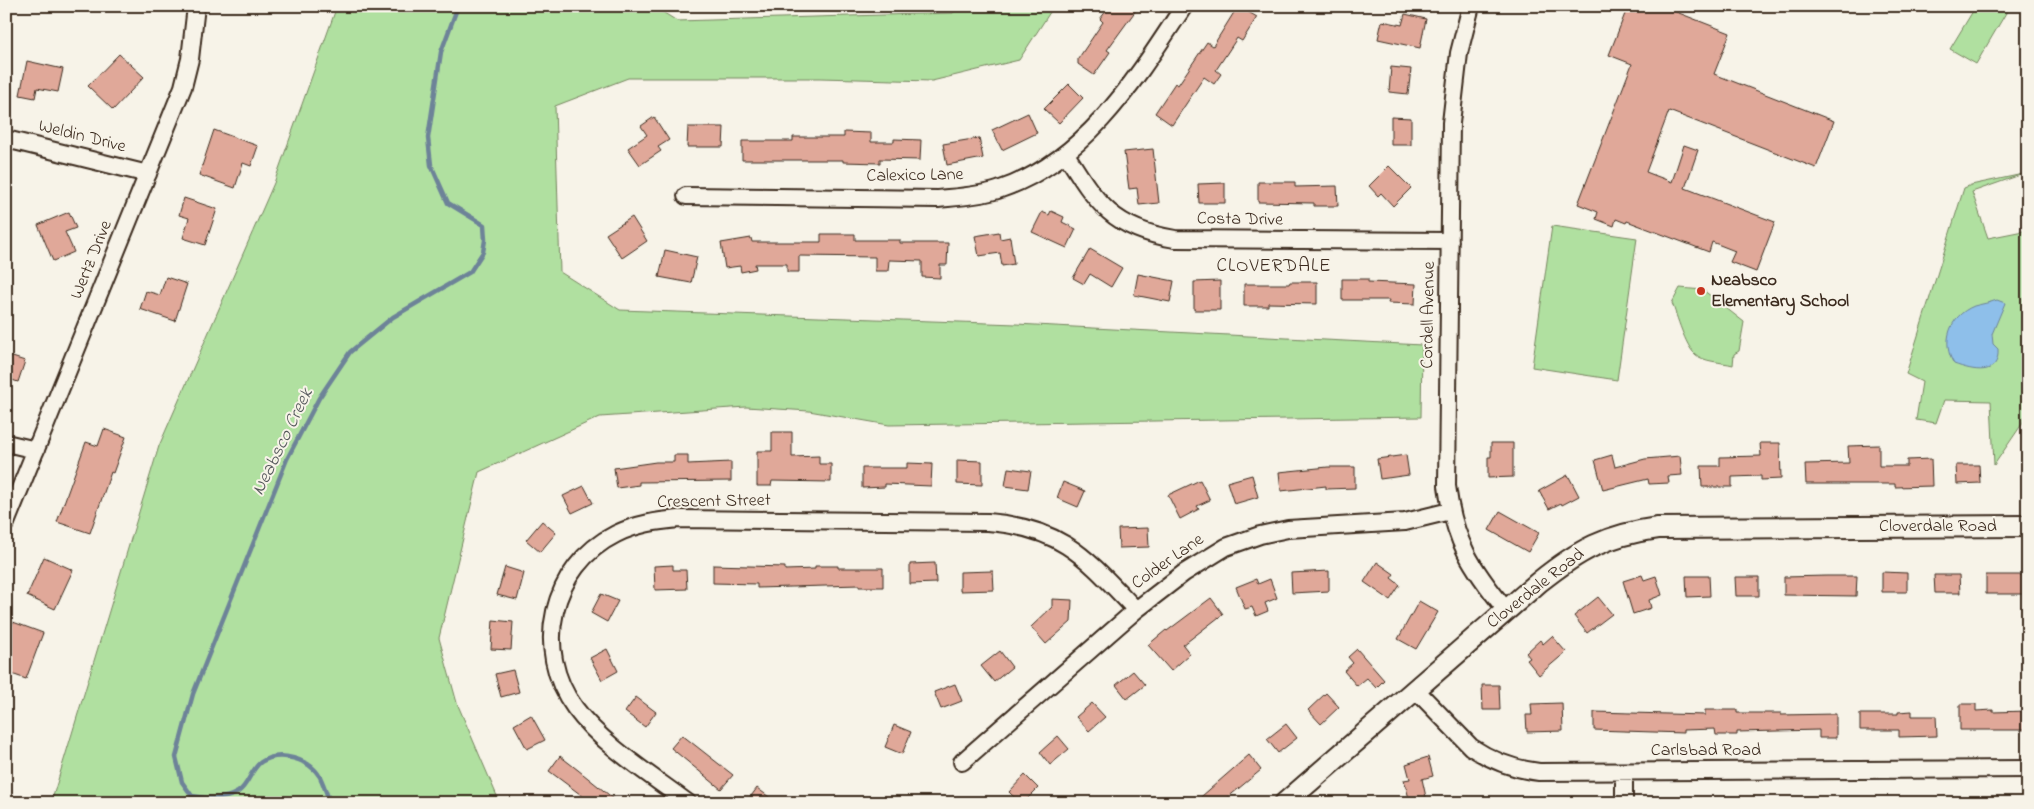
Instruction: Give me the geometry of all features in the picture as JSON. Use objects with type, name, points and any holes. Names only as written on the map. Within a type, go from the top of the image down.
[{"type":"street","name":"Wertz Drive","points":[[6,523],[183,87],[190,59],[196,6]]},
{"type":"street","name":"Calexico Lane","points":[[686,196],[938,199],[965,197],[1017,183],[1041,171],[1066,154],[1096,125],[1146,65],[1184,6]]},
{"type":"street","name":"Cordell Avenue","points":[[1471,6],[1459,53],[1453,92],[1451,123],[1447,486],[1450,511],[1455,530],[1465,553],[1478,575],[1506,610]]},
{"type":"street","name":"Weldin Drive","points":[[6,139],[148,174]]},
{"type":"street","name":"Costa Drive","points":[[1066,154],[1088,189],[1101,205],[1124,223],[1151,235],[1175,239],[1450,241]]},
{"type":"street","points":[[6,443],[36,450]]},
{"type":"street","name":"Colder Lane","points":[[962,762],[1136,610],[1184,573],[1226,547],[1260,535],[1302,528],[1405,522],[1450,511]]},
{"type":"street","name":"Crescent Street","points":[[688,803],[597,733],[578,713],[567,696],[554,664],[551,644],[552,623],[556,602],[562,587],[585,556],[616,534],[642,524],[679,520],[978,522],[1008,524],[1032,529],[1075,550],[1090,562],[1136,610]]},
{"type":"street","name":"Cloverdale Road","points":[[1285,803],[1506,610],[1564,562],[1588,547],[1608,539],[1632,532],[1658,528],[2028,526]]},
{"type":"street","name":"Carlsbad Road","points":[[1415,689],[1471,747],[1501,764],[1522,770],[1538,772],[1624,772],[2028,769]]},
{"type":"street","points":[[1624,772],[1624,803]]},
{"type":"green space","points":[[337,6],[653,6],[677,21],[953,13],[960,6],[1054,6],[1019,60],[932,81],[820,78],[628,78],[555,106],[560,272],[620,310],[1016,324],[1422,345],[1421,417],[889,425],[809,411],[746,407],[600,417],[479,472],[439,638],[457,703],[500,803],[51,803],[159,446],[274,183]]},
{"type":"green space","points":[[1976,6],[2010,6],[1976,64],[1950,49]]},
{"type":"green space","points":[[2023,174],[1972,192],[1988,238],[2028,230],[2028,409],[2022,424],[1994,465],[1991,401],[1944,400],[1936,423],[1916,420],[1922,382],[1906,374],[1964,188]]},
{"type":"green space","points":[[1552,226],[1637,238],[1617,380],[1532,367]]},
{"type":"green space","points":[[1680,288],[1703,290],[1744,322],[1739,351],[1734,354],[1733,365],[1703,359],[1691,350],[1672,303]]},
{"type":"water","points":[[1997,300],[2005,303],[1992,334],[1993,344],[1998,349],[1995,364],[1984,370],[1977,370],[1954,364],[1948,347],[1948,339],[1953,323],[1965,311],[1974,306]]},
{"type":"building","points":[[1110,6],[1139,6],[1107,50],[1110,52],[1094,75],[1078,64],[1078,59],[1103,22],[1100,19]]},
{"type":"building","points":[[1238,6],[1257,17],[1242,41],[1237,38],[1216,70],[1221,74],[1214,84],[1204,77],[1172,125],[1155,113],[1175,83],[1178,85],[1207,42],[1213,46]]},
{"type":"building","points":[[1628,6],[1661,6],[1730,33],[1714,74],[1834,121],[1816,168],[1669,111],[1646,172],[1672,182],[1684,145],[1698,150],[1685,188],[1775,222],[1756,272],[1730,262],[1735,251],[1712,242],[1709,252],[1627,221],[1626,223],[1616,219],[1614,226],[1596,219],[1598,212],[1578,204],[1632,64],[1609,55]]},
{"type":"building","points":[[1405,14],[1426,19],[1420,48],[1378,39],[1382,21],[1402,25]]},
{"type":"building","points":[[119,54],[144,77],[113,110],[88,86]]},
{"type":"building","points":[[27,61],[63,69],[58,92],[37,88],[35,98],[20,95]]},
{"type":"building","points":[[1391,67],[1411,69],[1408,94],[1389,92]]},
{"type":"building","points":[[1069,84],[1083,98],[1059,123],[1044,109]]},
{"type":"building","points":[[1028,113],[1037,133],[1002,150],[992,130]]},
{"type":"building","points":[[654,117],[669,140],[658,147],[661,151],[640,165],[628,148],[647,135],[641,126]]},
{"type":"building","points":[[1391,117],[1411,118],[1411,145],[1391,145]]},
{"type":"building","points":[[688,127],[724,127],[723,147],[687,147]]},
{"type":"building","points":[[214,130],[258,146],[251,166],[243,163],[235,188],[199,175]]},
{"type":"building","points":[[844,132],[871,133],[871,142],[894,142],[894,139],[921,140],[920,160],[880,159],[880,163],[843,162],[843,160],[742,160],[742,141],[793,141],[793,137],[844,137]]},
{"type":"building","points":[[979,138],[983,158],[947,165],[943,144]]},
{"type":"building","points":[[1153,149],[1159,203],[1139,205],[1137,188],[1129,189],[1124,152]]},
{"type":"building","points":[[1389,166],[1411,188],[1393,206],[1381,193],[1378,196],[1369,186]]},
{"type":"building","points":[[1258,182],[1295,182],[1295,187],[1337,186],[1338,206],[1314,206],[1314,203],[1258,202]]},
{"type":"building","points":[[1225,183],[1225,203],[1199,203],[1198,184]]},
{"type":"building","points":[[184,198],[217,209],[205,245],[183,238],[189,218],[179,215]]},
{"type":"building","points":[[1051,211],[1064,217],[1062,222],[1076,229],[1067,248],[1032,232],[1042,212],[1049,215]]},
{"type":"building","points":[[69,212],[76,228],[65,232],[74,252],[53,261],[38,225]]},
{"type":"building","points":[[632,217],[647,241],[622,258],[606,234]]},
{"type":"building","points":[[999,232],[1000,239],[1010,237],[1014,264],[1002,266],[1000,253],[979,256],[975,236]]},
{"type":"building","points":[[821,234],[855,234],[855,240],[900,240],[900,243],[948,243],[947,265],[940,265],[940,278],[922,277],[922,261],[889,260],[888,271],[875,271],[875,257],[799,256],[799,272],[787,272],[787,264],[755,264],[756,269],[741,272],[740,266],[725,268],[721,243],[751,238],[752,242],[821,242]]},
{"type":"building","points":[[1090,249],[1122,268],[1111,287],[1090,274],[1084,284],[1073,278]]},
{"type":"building","points":[[665,250],[697,257],[691,283],[659,277]]},
{"type":"building","points":[[1138,274],[1174,281],[1170,302],[1134,295]]},
{"type":"building","points":[[166,277],[187,284],[175,321],[140,309],[146,291],[160,295]]},
{"type":"building","points":[[1342,279],[1368,279],[1368,282],[1416,284],[1415,304],[1388,303],[1389,300],[1342,300]]},
{"type":"building","points":[[1220,281],[1220,310],[1194,310],[1194,282]]},
{"type":"building","points":[[1290,282],[1317,282],[1317,304],[1268,303],[1268,306],[1244,306],[1244,284],[1289,284]]},
{"type":"building","points":[[6,355],[25,361],[18,382],[6,378]]},
{"type":"building","points":[[104,429],[126,437],[113,473],[111,472],[90,533],[57,522],[86,442],[98,446]]},
{"type":"building","points":[[772,432],[792,432],[792,457],[819,456],[819,464],[831,464],[831,482],[772,481],[771,486],[757,486],[757,451],[772,451]]},
{"type":"building","points":[[1491,443],[1513,443],[1513,477],[1488,478],[1488,457],[1491,457]]},
{"type":"building","points":[[1760,443],[1780,443],[1781,479],[1761,480],[1761,476],[1732,477],[1732,487],[1702,487],[1701,466],[1720,466],[1720,457],[1761,456]]},
{"type":"building","points":[[1879,445],[1879,466],[1907,466],[1907,460],[1931,459],[1932,486],[1895,487],[1895,484],[1806,484],[1805,464],[1849,463],[1848,446]]},
{"type":"building","points":[[674,455],[688,455],[688,464],[731,462],[731,481],[639,482],[639,485],[617,488],[614,468],[656,462],[674,462]]},
{"type":"building","points":[[1406,455],[1409,475],[1380,479],[1377,459]]},
{"type":"building","points":[[1612,455],[1615,467],[1645,459],[1680,456],[1682,475],[1668,476],[1669,483],[1649,484],[1648,479],[1603,490],[1595,460]]},
{"type":"building","points":[[957,460],[982,461],[982,485],[957,484]]},
{"type":"building","points":[[907,463],[932,464],[931,486],[885,484],[885,487],[862,488],[862,468],[907,468]]},
{"type":"building","points":[[1956,465],[1979,465],[1980,483],[1957,484]]},
{"type":"building","points":[[1328,467],[1355,467],[1355,488],[1326,489],[1326,486],[1281,491],[1279,472]]},
{"type":"building","points":[[1008,468],[1031,471],[1028,489],[1005,486]]},
{"type":"building","points":[[1252,475],[1258,497],[1234,504],[1227,482]]},
{"type":"building","points":[[1568,475],[1579,496],[1549,509],[1539,491]]},
{"type":"building","points":[[1200,480],[1210,500],[1197,506],[1199,509],[1180,519],[1168,495]]},
{"type":"building","points":[[1063,482],[1085,491],[1078,507],[1057,498]]},
{"type":"building","points":[[584,486],[593,503],[572,513],[563,496]]},
{"type":"building","points":[[1500,511],[1539,533],[1528,552],[1489,530]]},
{"type":"building","points":[[542,521],[556,533],[540,552],[526,540]]},
{"type":"building","points":[[1148,528],[1149,547],[1119,548],[1118,529]]},
{"type":"building","points":[[44,557],[73,570],[55,609],[27,596]]},
{"type":"building","points":[[1377,562],[1394,574],[1391,578],[1400,585],[1390,600],[1364,582]]},
{"type":"building","points":[[935,563],[936,583],[910,584],[910,564]]},
{"type":"building","points":[[673,565],[673,570],[686,570],[687,589],[655,590],[654,566]]},
{"type":"building","points":[[713,565],[785,567],[785,570],[815,569],[815,566],[883,568],[883,587],[859,587],[859,585],[757,588],[757,584],[713,583]]},
{"type":"building","points":[[505,567],[524,573],[517,600],[497,595]]},
{"type":"building","points":[[993,571],[994,590],[960,591],[960,572]]},
{"type":"building","points":[[1329,571],[1329,591],[1292,593],[1291,573]]},
{"type":"building","points":[[1882,572],[1907,573],[1907,592],[1882,592]]},
{"type":"building","points":[[1642,575],[1644,580],[1656,576],[1662,595],[1649,600],[1651,608],[1633,614],[1623,581]]},
{"type":"building","points":[[1934,575],[1959,575],[1960,593],[1935,593]]},
{"type":"building","points":[[1986,575],[2028,575],[2028,594],[1986,594]]},
{"type":"building","points":[[1686,576],[1709,576],[1710,596],[1687,597]]},
{"type":"building","points":[[1857,576],[1856,596],[1784,595],[1784,577]]},
{"type":"building","points":[[1735,577],[1759,577],[1759,596],[1736,596]]},
{"type":"building","points":[[1256,579],[1258,584],[1270,579],[1277,598],[1265,603],[1268,611],[1256,616],[1252,607],[1245,609],[1236,587]]},
{"type":"building","points":[[601,594],[618,601],[607,622],[591,613]]},
{"type":"building","points":[[1598,597],[1612,614],[1587,633],[1574,616]]},
{"type":"building","points":[[1211,598],[1223,614],[1183,645],[1190,654],[1171,671],[1148,645]]},
{"type":"building","points":[[1052,599],[1072,600],[1071,622],[1046,644],[1031,627],[1052,607]]},
{"type":"building","points":[[1419,601],[1438,612],[1416,649],[1398,639]]},
{"type":"building","points":[[493,620],[513,622],[511,650],[491,649]]},
{"type":"building","points":[[13,622],[43,633],[26,679],[6,672],[6,641]]},
{"type":"building","points":[[1552,636],[1566,652],[1539,675],[1527,660],[1530,658],[1526,653],[1540,640],[1543,644]]},
{"type":"building","points":[[607,649],[618,671],[602,680],[590,658]]},
{"type":"building","points":[[1357,649],[1384,680],[1376,688],[1367,678],[1357,686],[1344,671],[1353,663],[1348,657]]},
{"type":"building","points":[[1000,651],[1012,667],[994,682],[981,666]]},
{"type":"building","points":[[513,670],[519,692],[501,697],[495,674]]},
{"type":"building","points":[[1133,671],[1145,685],[1127,699],[1116,685]]},
{"type":"building","points":[[955,684],[962,701],[941,709],[934,692]]},
{"type":"building","points":[[1482,685],[1499,685],[1500,710],[1483,710]]},
{"type":"building","points":[[1326,693],[1339,707],[1321,724],[1308,710]]},
{"type":"building","points":[[636,697],[656,712],[645,727],[625,712]]},
{"type":"building","points":[[1092,703],[1105,717],[1089,731],[1076,717]]},
{"type":"building","points":[[1562,703],[1563,731],[1527,732],[1526,715],[1532,715],[1531,704]]},
{"type":"building","points":[[1960,704],[1976,704],[1976,711],[2028,711],[2028,730],[1960,730]]},
{"type":"building","points":[[1705,710],[1737,710],[1737,713],[1781,713],[1781,715],[1836,714],[1836,738],[1819,738],[1819,730],[1737,732],[1737,735],[1716,735],[1715,729],[1683,730],[1683,733],[1594,730],[1594,712],[1705,715]]},
{"type":"building","points":[[1912,711],[1912,716],[1936,716],[1937,736],[1899,737],[1899,730],[1860,730],[1860,714],[1898,714],[1898,712]]},
{"type":"building","points":[[531,715],[545,740],[527,749],[514,725]]},
{"type":"building","points":[[1286,724],[1297,738],[1278,753],[1267,739]]},
{"type":"building","points":[[894,725],[911,732],[902,754],[885,747]]},
{"type":"building","points":[[682,735],[733,775],[721,789],[671,748]]},
{"type":"building","points":[[1058,736],[1069,749],[1050,765],[1040,752]]},
{"type":"building","points":[[1249,755],[1261,770],[1221,803],[1194,803]]},
{"type":"building","points":[[560,756],[619,803],[592,803],[549,771]]},
{"type":"building","points":[[1428,757],[1433,776],[1422,779],[1426,797],[1410,802],[1404,780],[1410,779],[1406,764]]},
{"type":"building","points":[[1025,775],[1038,788],[1023,803],[1020,803],[1009,792]]},
{"type":"building","points":[[757,788],[777,803],[746,803]]},
{"type":"waterway","name":"Neabsco Creek","points":[[330,803],[320,777],[309,765],[294,758],[268,758],[257,765],[242,789],[227,797],[215,799],[192,796],[182,782],[176,757],[193,694],[287,459],[319,398],[350,352],[393,317],[470,272],[483,252],[485,240],[484,225],[448,203],[431,165],[428,138],[441,52],[458,6]]},
{"type":"place","name":"Neabsco Elementary School","points":[[1701,291]]},
{"type":"district","name":"CLOVERDALE","points":[[1274,266]]}]
